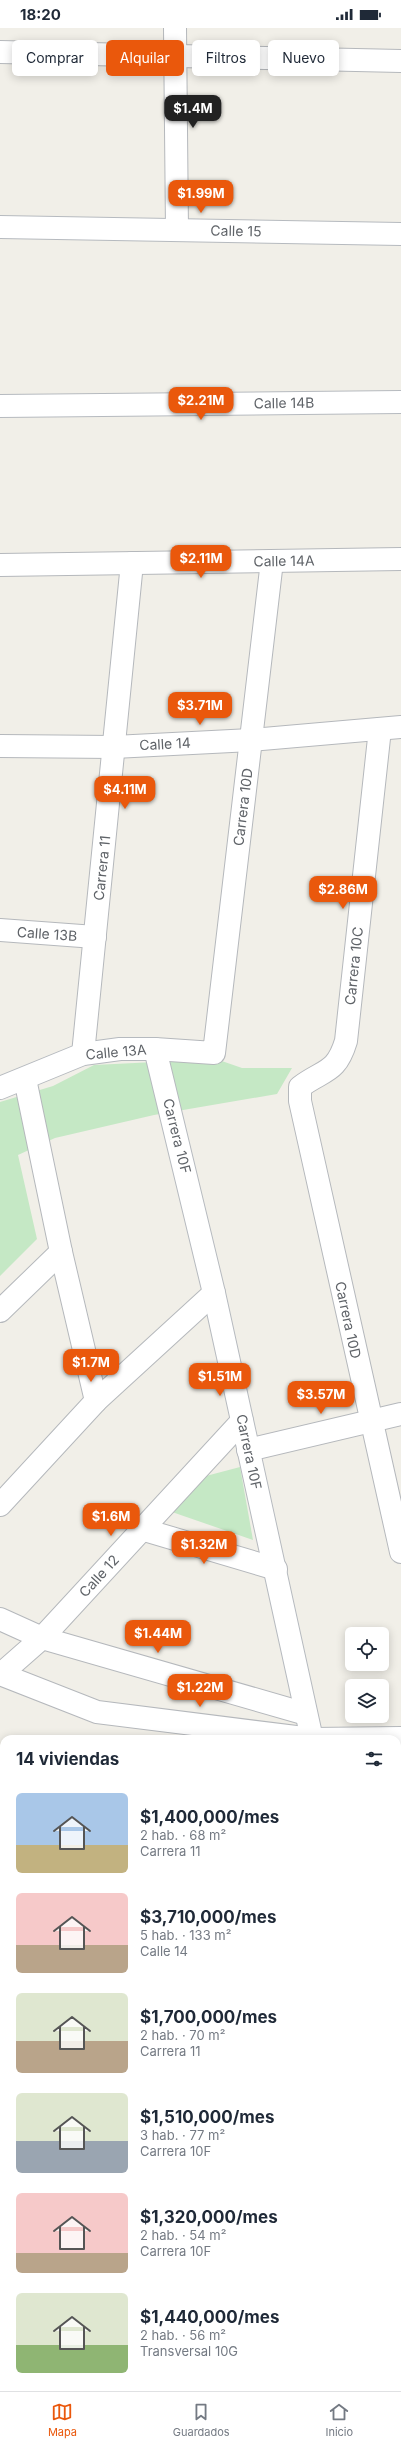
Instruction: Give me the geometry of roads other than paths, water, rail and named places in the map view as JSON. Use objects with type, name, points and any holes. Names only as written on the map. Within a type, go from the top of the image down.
[{"type":"street","points":[[175,28],[175,40]]},
{"type":"street","points":[[0,52],[106,54]]},
{"type":"street","points":[[184,56],[401,61]]},
{"type":"street","points":[[175,76],[178,230]]},
{"type":"street","name":"Calle 15","points":[[0,227],[401,234]]},
{"type":"street","name":"Calle 14B","points":[[0,406],[401,402]]},
{"type":"street","name":"Calle 14A","points":[[0,565],[401,559]]},
{"type":"street","name":"Carrera 10D","points":[[214,1053],[272,561]]},
{"type":"street","name":"Carrera 11","points":[[83,1054],[132,563]]},
{"type":"street","name":"Calle 14","points":[[0,746],[114,747],[251,740],[390,728]]},
{"type":"street","name":"Carrera 10C","points":[[300,1087],[328,1071],[342,1055],[346,1041],[390,728]]},
{"type":"street","name":"Calle 13B","points":[[0,930],[95,938]]},
{"type":"street","name":"Calle 13A","points":[[0,1088],[83,1054],[120,1049],[155,1049],[214,1053]]},
{"type":"street","name":"Carrera 10F","points":[[155,1049],[214,1293],[248,1450],[276,1569],[311,1735]]},
{"type":"street","points":[[25,1079],[61,1252],[96,1401]]},
{"type":"street","name":"Carrera 10D","points":[[300,1087],[300,1101],[401,1552]]},
{"type":"street","points":[[0,1311],[61,1252]]},
{"type":"street","points":[[0,1505],[96,1401],[214,1293]]},
{"type":"street","points":[[248,1450],[401,1414]]},
{"type":"street","name":"Calle 12","points":[[0,1674],[42,1638],[242,1421]]},
{"type":"street","points":[[141,1529],[276,1569]]},
{"type":"street","points":[[0,1619],[42,1638],[306,1714]]},
{"type":"street","points":[[0,1674],[98,1712],[280,1735]]}]
